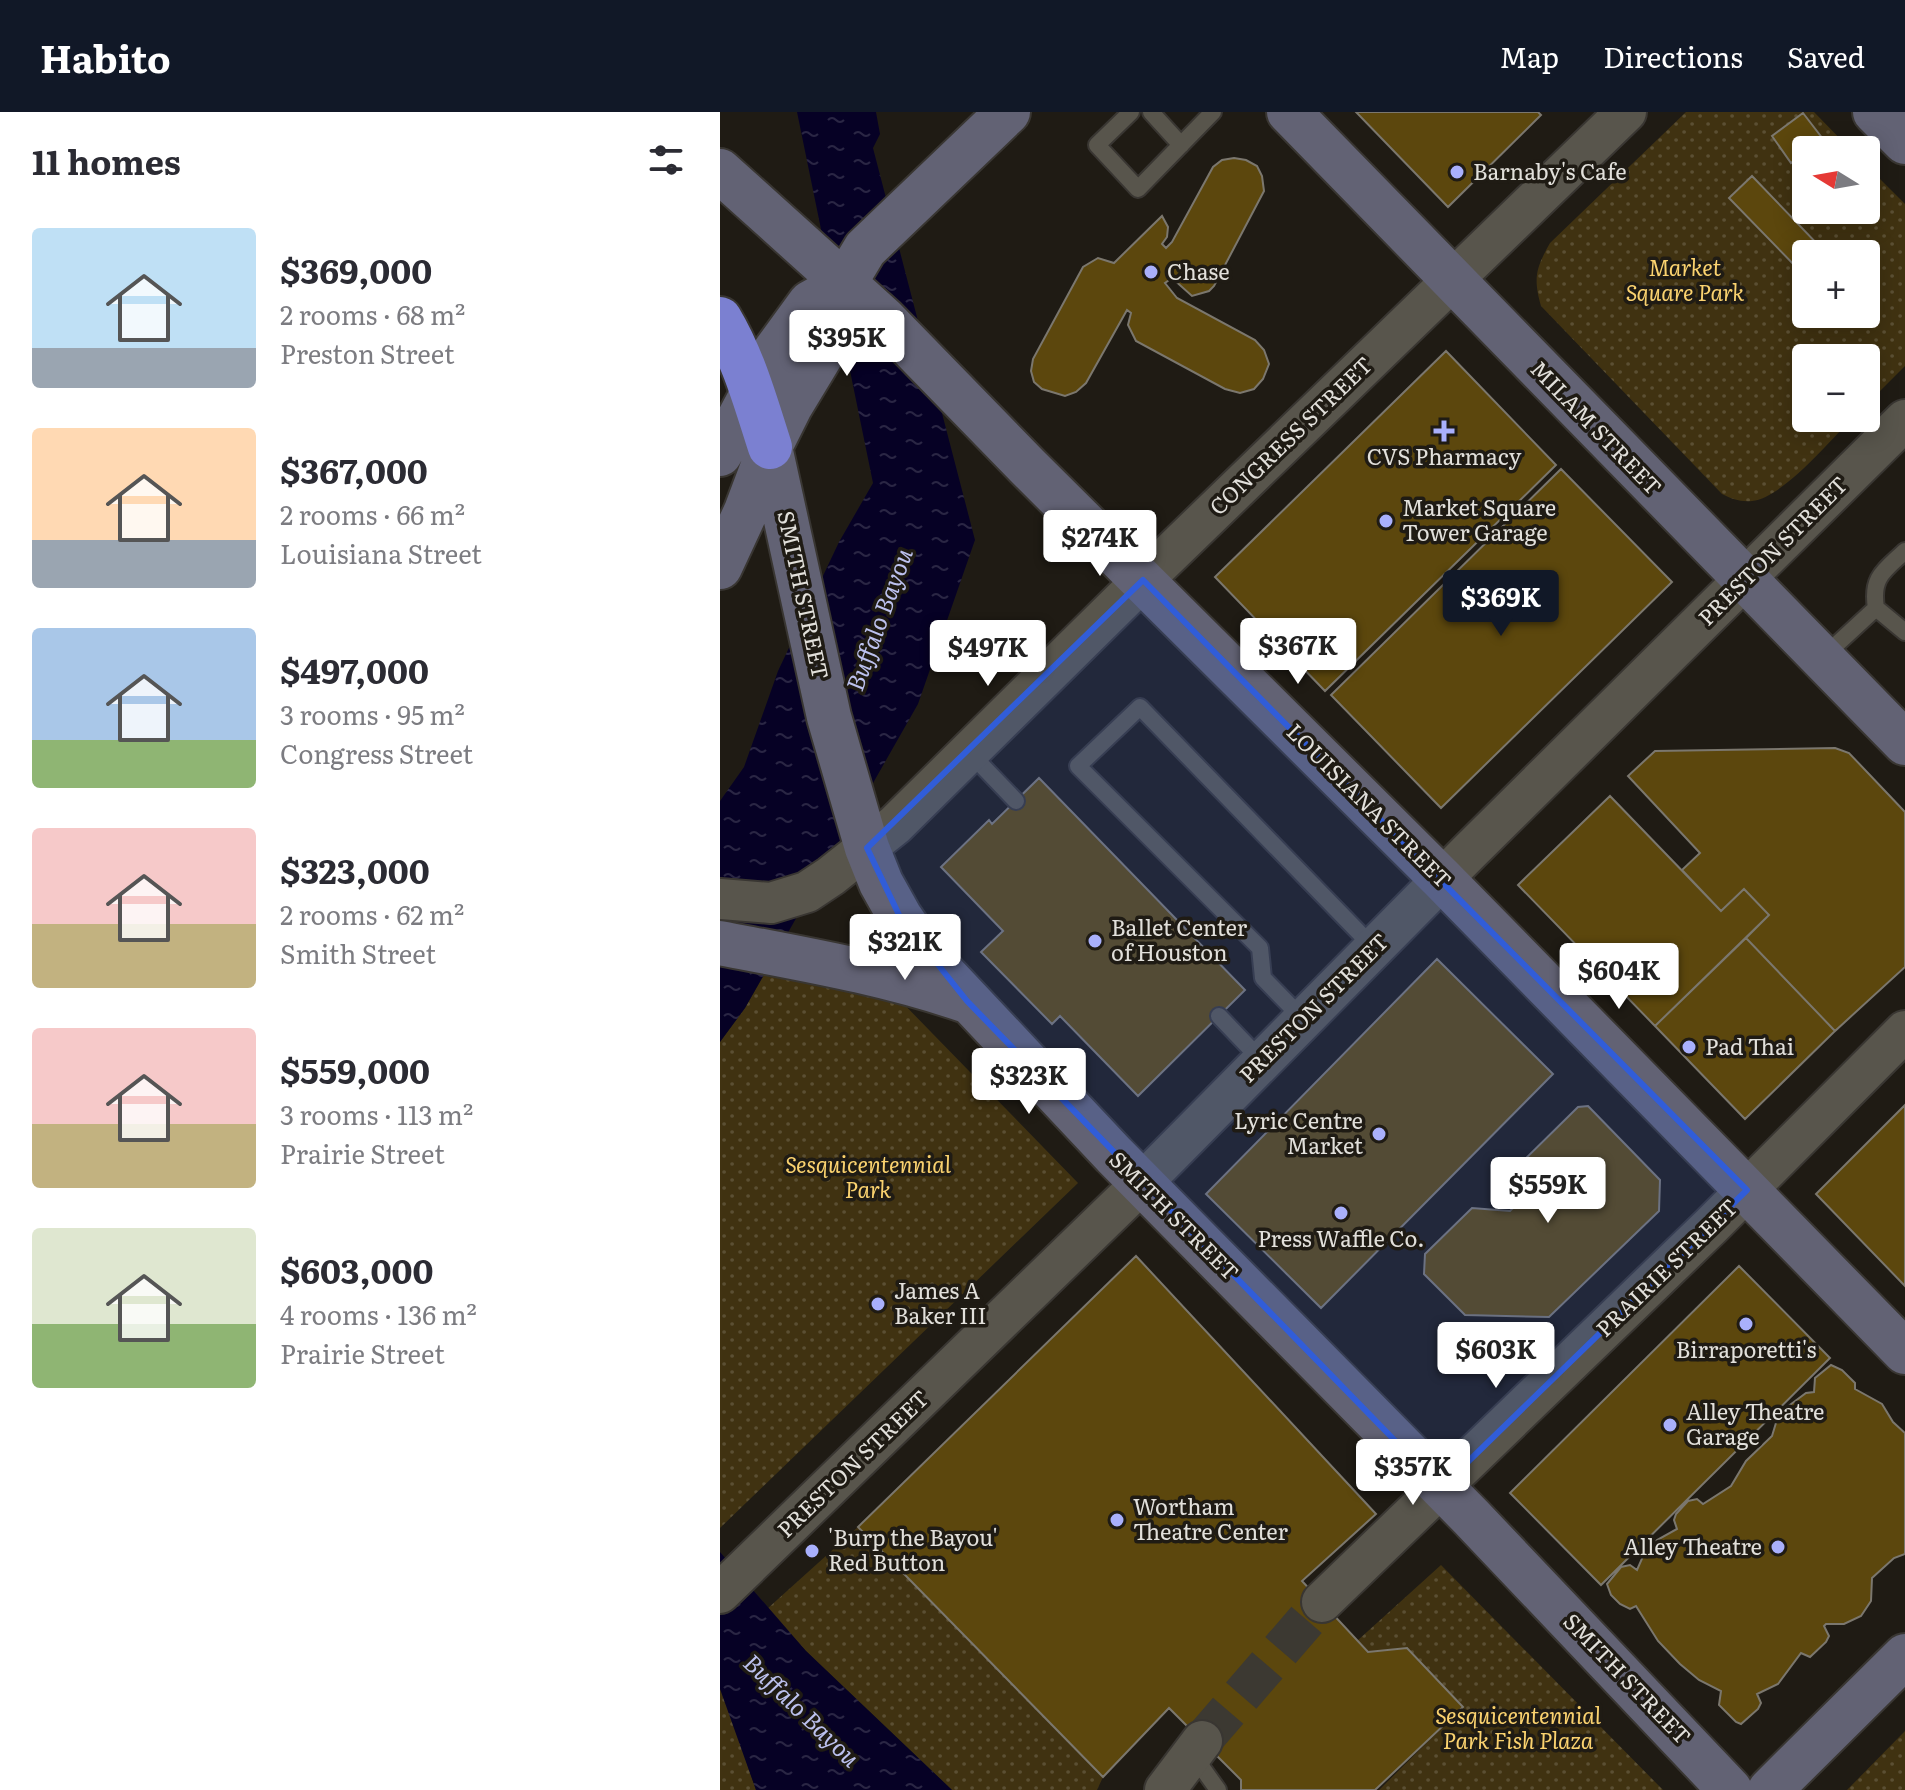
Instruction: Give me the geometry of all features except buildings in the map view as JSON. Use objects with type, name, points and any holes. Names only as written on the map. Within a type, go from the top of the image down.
[{"type":"highway","points":[[720,319],[752,390],[770,447]]},
{"type":"main road","points":[[725,555],[770,447],[791,405],[837,329],[844,284],[872,240],[1008,112]]},
{"type":"main road","name":"MILAM STREET","points":[[1289,112],[1822,658],[1900,729]]},
{"type":"main road","points":[[1875,112],[1905,142]]},
{"type":"main road","name":"LOUISIANA STREET","points":[[720,171],[884,319],[1027,466],[1442,879],[1905,1352]]},
{"type":"main road","points":[[720,454],[775,351],[810,303],[844,284]]},
{"type":"main road","name":"SMITH STREET","points":[[770,447],[829,717],[867,848],[881,883],[927,956],[1142,1183],[1272,1300],[1441,1488],[1730,1790]]},
{"type":"main road","points":[[720,943],[875,973],[967,1001]]},
{"type":"main road","points":[[1770,1790],[1905,1656]]},
{"type":"street","name":"CONGRESS STREET","points":[[720,899],[771,903],[807,892],[895,825],[1626,112]]},
{"type":"street","name":"PRESTON STREET","points":[[720,1593],[1142,1183],[1442,879],[1905,420]]},
{"type":"street","name":"PRAIRIE STREET","points":[[1322,1602],[1747,1190],[1905,1031]]},
{"type":"street","points":[[1165,1790],[1197,1747]]},
{"type":"lane","points":[[1131,112],[1097,145],[1138,189],[1213,112]]},
{"type":"lane","points":[[1151,112],[1181,145]]},
{"type":"lane","points":[[1905,551],[1879,576],[1873,589],[1876,608],[1905,632]]},
{"type":"lane","points":[[1822,658],[1876,608]]},
{"type":"lane","points":[[1303,1020],[1263,978],[1260,948],[1078,766],[1140,707],[1374,948]]},
{"type":"lane","points":[[969,751],[1016,801]]},
{"type":"lane","points":[[1219,1016],[1262,1062]]},
{"type":"lane","points":[[1197,1747],[1218,1790]]},
{"type":"highlighted area","points":[[1143,580],[1747,1190],[1441,1488],[967,1001],[900,917],[867,848]]},
{"type":"green space","name":"Market Square Park","points":[[1686,112],[1814,112],[1837,136],[1792,136],[1792,224],[1880,224],[1880,179],[1905,204],[1905,366],[1880,391],[1880,344],[1792,344],[1792,432],[1840,432],[1806,467],[1778,490],[1752,501],[1733,499],[1722,494],[1541,306],[1537,273],[1550,243]]},
{"type":"green space","name":"Sesquicentennial Park","points":[[772,961],[894,994],[1078,1183],[720,1528],[720,1042],[745,1008]]},
{"type":"green space","points":[[858,1527],[1103,1777],[1097,1790],[952,1790],[806,1651],[767,1609]]},
{"type":"green space","name":"Sesquicentennial Park Fish Plaza","points":[[1441,1565],[1663,1790],[1379,1790],[1463,1707],[1407,1648],[1368,1652],[1357,1641]]},
{"type":"green space","points":[[720,1689],[723,1692],[756,1790],[720,1790]]},
{"type":"green space","points":[[1905,1731],[1905,1790],[1847,1790]]},
{"type":"water","name":"Buffalo Bayou","points":[[797,112],[876,112],[880,134],[873,148],[975,540],[918,704],[745,1008],[720,1042],[720,801],[744,767],[778,671],[839,542],[873,483]]},
{"type":"water","name":"Buffalo Bayou","points":[[720,1552],[806,1651],[952,1790],[756,1790],[720,1689]]},
{"type":"tunnel","points":[[1202,1741],[1322,1602]]},
{"type":"place","name":"Barnaby's Cafe","points":[[1457,172]]},
{"type":"place","name":"Chase","points":[[1151,272]]},
{"type":"place","name":"CVS Pharmacy","points":[[1444,431]]},
{"type":"place","name":"Market Square Tower Garage","points":[[1386,521]]},
{"type":"place","name":"Ballet Center of Houston","points":[[1095,941]]},
{"type":"place","name":"Pad Thai","points":[[1689,1047]]},
{"type":"place","name":"Lyric Centre Market","points":[[1379,1134]]},
{"type":"place","name":"Press Waffle Co.","points":[[1341,1213]]},
{"type":"place","name":"James A Baker III","points":[[878,1304]]},
{"type":"place","name":"Birraporetti's","points":[[1746,1324]]},
{"type":"place","name":"Alley Theatre Garage","points":[[1670,1425]]},
{"type":"place","name":"Wortham Theatre Center","points":[[1117,1520]]},
{"type":"place","name":"Alley Theatre","points":[[1778,1547]]},
{"type":"place","name":"'Burp the Bayou' Red Button","points":[[812,1551]]}]
